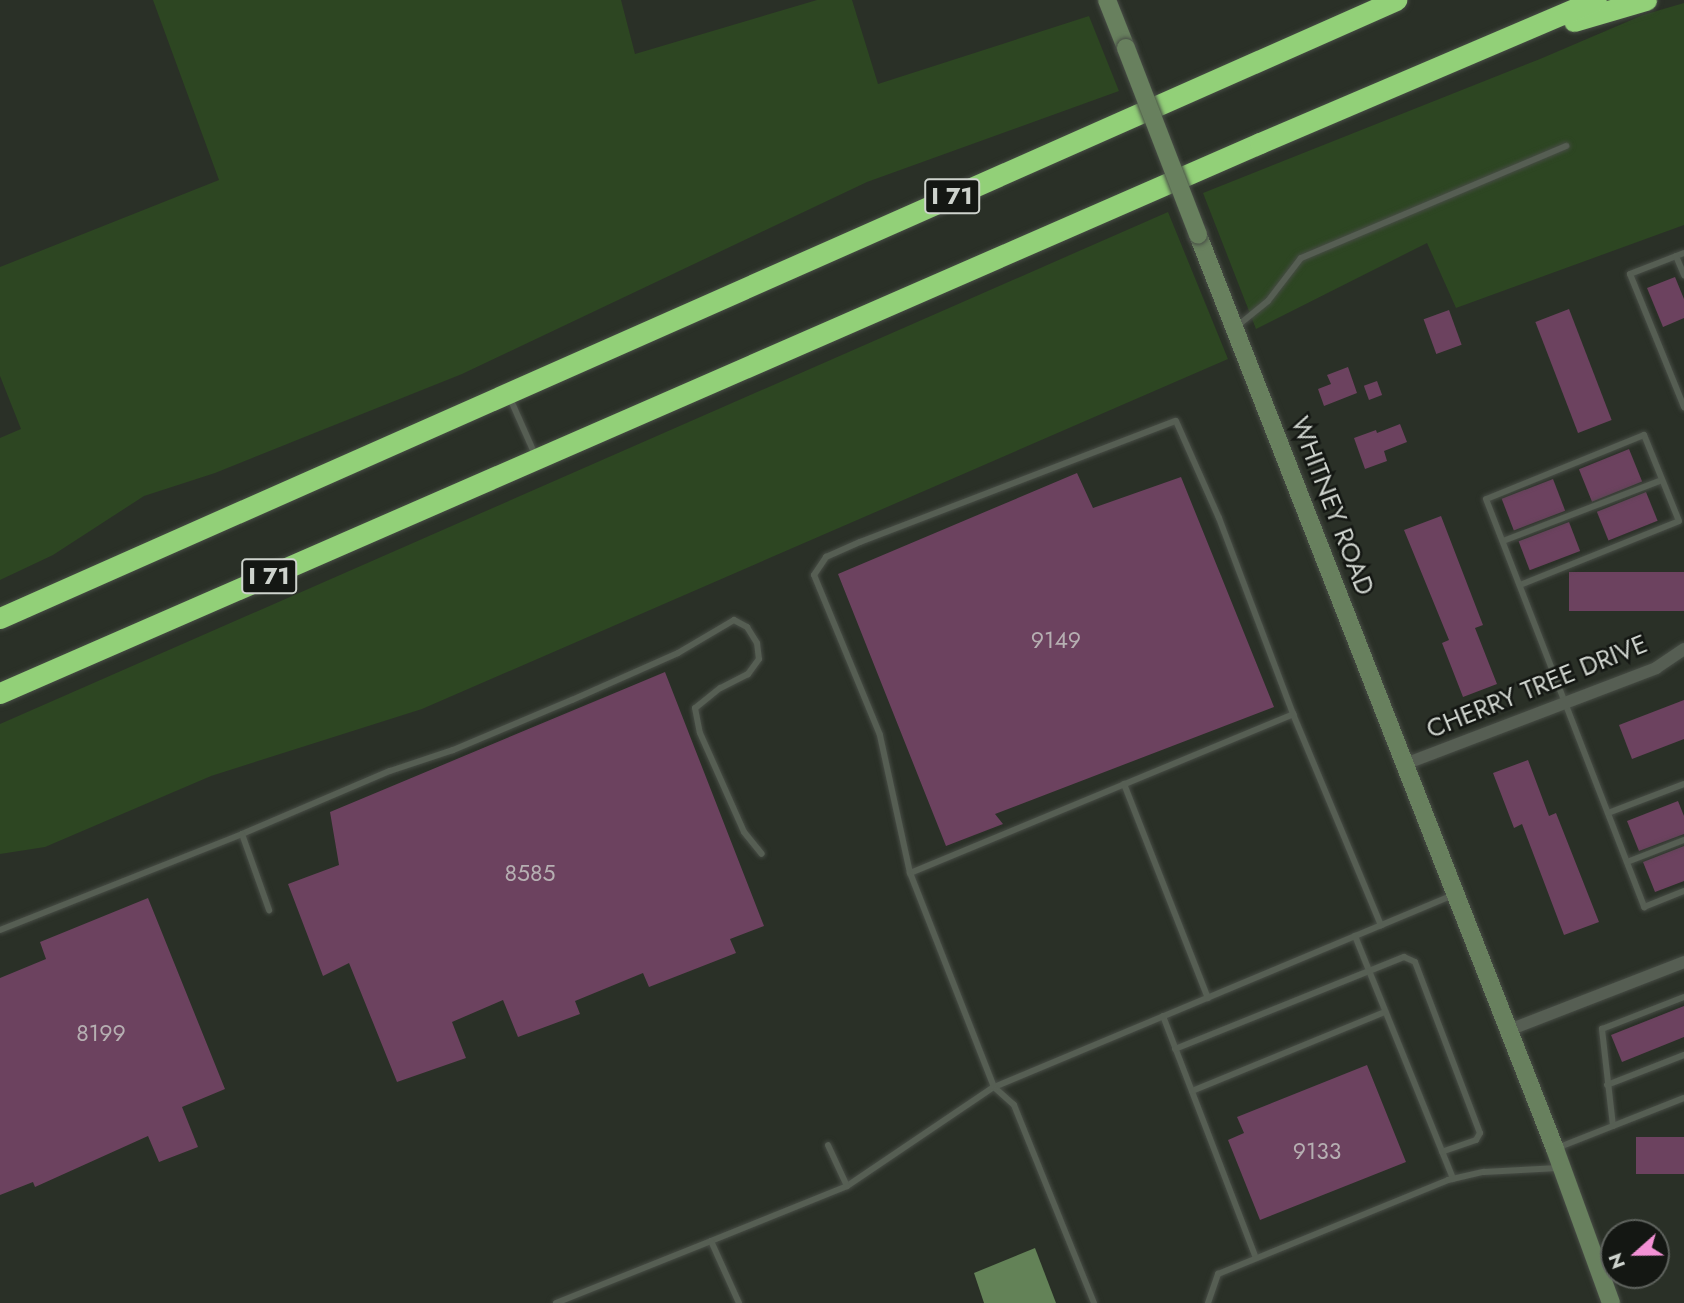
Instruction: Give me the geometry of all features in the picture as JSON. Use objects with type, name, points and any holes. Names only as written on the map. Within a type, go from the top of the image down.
[{"type":"highway","name":"I 71","points":[[0,618],[1396,0]]},
{"type":"highway","name":"I 71","points":[[0,693],[1260,143],[1596,0]]},
{"type":"highway","points":[[1531,29],[1576,20],[1646,0]]},
{"type":"street","name":"WHITNEY ROAD","points":[[1107,0],[1509,1030],[1611,1303]]},
{"type":"street","name":"CHERRY TREE DRIVE","points":[[1405,764],[1656,668],[1684,649]]},
{"type":"street","points":[[1509,1030],[1684,961]]},
{"type":"lane","points":[[1234,328],[1268,301],[1301,258],[1566,146]]},
{"type":"lane","points":[[1684,275],[1680,254],[1630,274],[1684,407]]},
{"type":"lane","points":[[508,393],[537,458]]},
{"type":"lane","points":[[1094,1303],[1014,1105],[994,1087],[909,873],[880,735],[814,575],[826,557],[905,523],[1176,421],[1219,518],[1293,714],[1381,925]]},
{"type":"lane","points":[[1520,585],[1678,521],[1644,435],[1486,499],[1644,906],[1684,891]]},
{"type":"lane","points":[[1503,541],[1662,480]]},
{"type":"lane","points":[[0,930],[572,700],[678,653],[734,620],[747,627],[757,643],[759,659],[748,674],[720,688],[695,708],[700,733],[744,832],[762,854]]},
{"type":"lane","points":[[909,873],[1293,714]]},
{"type":"lane","points":[[1124,784],[1208,998]]},
{"type":"lane","points":[[1608,813],[1684,784]]},
{"type":"lane","points":[[242,834],[269,910]]},
{"type":"lane","points":[[1627,862],[1684,840]]},
{"type":"lane","points":[[556,1303],[847,1186],[994,1087],[1456,894]]},
{"type":"lane","points":[[1355,936],[1453,1179]]},
{"type":"lane","points":[[1175,1049],[1404,957],[1415,962],[1480,1133],[1476,1140],[1442,1152]]},
{"type":"lane","points":[[1613,1126],[1602,1029],[1684,997]]},
{"type":"lane","points":[[1192,1091],[1385,1012]]},
{"type":"lane","points":[[1163,1016],[1255,1258]]},
{"type":"lane","points":[[1607,1086],[1684,1055]]},
{"type":"lane","points":[[1555,1149],[1684,1098]]},
{"type":"lane","points":[[828,1145],[847,1186]]},
{"type":"lane","points":[[1208,1303],[1219,1274],[1453,1179],[1484,1172],[1562,1168]]},
{"type":"lane","points":[[711,1241],[739,1303]]},
{"type":"shaded area","points":[[153,0],[621,0],[635,54],[817,0],[852,0],[878,84],[1089,16],[1119,91],[867,182],[462,374],[215,473],[144,496],[53,555],[0,580],[0,438],[21,429],[0,376],[0,267],[219,180]]},
{"type":"shaded area","points":[[1684,3],[1684,225],[1456,308],[1427,243],[1256,329],[1203,193],[1540,59],[1643,15]]},
{"type":"shaded area","points":[[1168,212],[1228,359],[422,709],[211,776],[45,847],[0,854],[0,724]]},
{"type":"shaded area","points":[[1035,1248],[1056,1303],[984,1303],[974,1273]]},
{"type":"building","points":[[1675,277],[1684,299],[1684,318],[1663,327],[1647,288]]},
{"type":"building","points":[[1569,309],[1612,420],[1578,433],[1535,322]]},
{"type":"building","points":[[1449,310],[1462,345],[1436,354],[1424,319]]},
{"type":"building","points":[[1348,367],[1357,393],[1324,406],[1318,389],[1331,384],[1327,375]]},
{"type":"building","points":[[1377,381],[1382,395],[1369,400],[1364,386]]},
{"type":"building","points":[[1400,424],[1407,442],[1384,451],[1387,461],[1365,469],[1354,438]]},
{"type":"building","points":[[1629,449],[1642,481],[1592,502],[1579,469]]},
{"type":"building","points":[[1077,473],[1093,508],[1181,477],[1274,707],[995,814],[1003,824],[946,846],[838,574]]},
{"type":"building","points":[[1553,479],[1565,511],[1514,530],[1502,499]]},
{"type":"building","points":[[1646,492],[1658,521],[1608,541],[1597,512]]},
{"type":"building","points":[[1441,516],[1483,625],[1475,628],[1497,684],[1463,697],[1442,643],[1449,640],[1404,530]]},
{"type":"building","points":[[1569,522],[1580,551],[1530,570],[1519,541]]},
{"type":"building","points":[[1569,572],[1684,572],[1684,611],[1569,611]]},
{"type":"building","points":[[665,672],[764,926],[730,939],[736,953],[649,987],[643,973],[575,1001],[580,1014],[518,1037],[503,1000],[452,1022],[466,1058],[397,1082],[349,963],[323,976],[288,884],[339,865],[330,812]]},
{"type":"building","points":[[1684,700],[1684,739],[1632,759],[1619,725]]},
{"type":"building","points":[[1528,760],[1549,816],[1556,813],[1599,922],[1564,935],[1522,824],[1514,828],[1493,773]]},
{"type":"building","points":[[1678,801],[1684,816],[1684,834],[1639,851],[1627,821]]},
{"type":"building","points":[[1684,846],[1684,881],[1655,892],[1643,862]]},
{"type":"building","points":[[148,898],[225,1089],[182,1107],[198,1147],[159,1162],[148,1136],[35,1187],[33,1182],[0,1195],[0,978],[46,959],[40,942]]},
{"type":"building","points":[[1684,1006],[1684,1037],[1622,1062],[1611,1035]]},
{"type":"building","points":[[1367,1065],[1406,1162],[1260,1220],[1228,1140],[1244,1133],[1237,1117]]},
{"type":"building","points":[[1636,1137],[1684,1137],[1684,1174],[1636,1174]]}]
